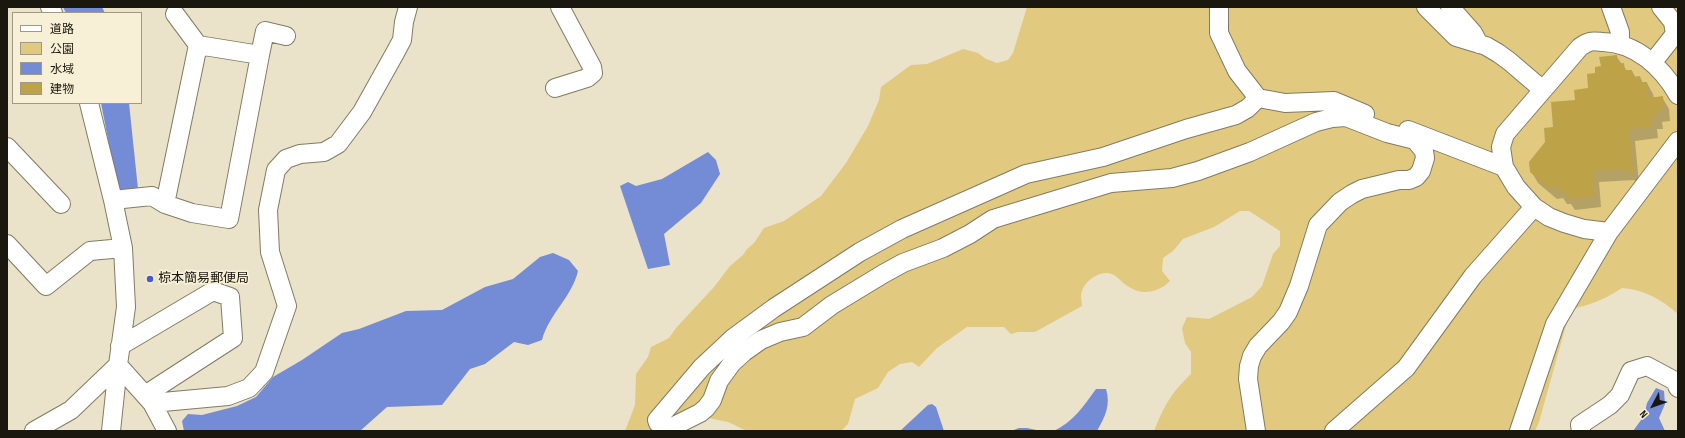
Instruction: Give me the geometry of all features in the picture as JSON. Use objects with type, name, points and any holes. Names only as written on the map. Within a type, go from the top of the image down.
[{"type":"street","points":[[149,399],[228,396],[249,388],[264,372],[287,306],[270,252],[268,210],[276,170],[286,159],[300,154],[324,152],[338,144],[362,112],[402,40],[404,22],[408,7]]},
{"type":"street","points":[[555,88],[587,78],[592,73],[592,67],[560,7]]},
{"type":"street","points":[[1220,7],[1219,33],[1238,71],[1258,98],[1285,103],[1334,101],[1415,140],[1424,150],[1425,158],[1424,165],[1416,176],[1409,180],[1399,180],[1362,189],[1340,202],[1318,225],[1299,286],[1288,312],[1281,322],[1258,346],[1252,356],[1249,366],[1248,379],[1256,431]]},
{"type":"street","points":[[1426,7],[1456,37],[1486,46],[1509,61],[1543,90]]},
{"type":"street","points":[[1450,7],[1473,33],[1478,44]]},
{"type":"street","points":[[1611,7],[1620,32],[1620,44]]},
{"type":"street","points":[[1653,62],[1675,34],[1673,22],[1661,7]]},
{"type":"street","points":[[175,14],[198,45],[260,55]]},
{"type":"street","points":[[113,200],[152,196],[165,204],[192,213],[229,219],[265,31],[286,36]]},
{"type":"street","points":[[1608,232],[1584,229],[1564,223],[1549,217],[1534,207],[1516,187],[1504,167],[1502,147],[1505,134],[1580,47],[1588,41],[1614,42],[1632,49],[1653,62],[1670,81],[1678,94]]},
{"type":"street","points":[[165,204],[198,45]]},
{"type":"street","points":[[1258,98],[1248,108],[1236,115],[1186,129],[1103,157],[1026,174],[896,233],[860,252],[774,308],[733,338],[702,368],[660,416],[657,420],[658,423],[664,430],[700,413],[712,400],[719,382],[732,363],[744,352],[761,340],[780,332],[803,327],[832,305],[903,263],[943,248],[970,234],[993,219],[1111,183],[1172,178],[1198,171],[1250,152],[1316,122],[1332,118],[1346,117],[1391,129],[1504,167]]},
{"type":"street","points":[[89,104],[113,200],[123,248],[126,307],[120,346],[111,431]]},
{"type":"street","points":[[1519,431],[1555,324],[1608,232],[1678,141]]},
{"type":"street","points":[[7,147],[60,204]]},
{"type":"street","points":[[1334,431],[1406,368],[1473,276],[1534,207]]},
{"type":"street","points":[[7,244],[46,286],[90,251],[123,248]]},
{"type":"street","points":[[120,346],[213,291],[230,297],[233,338],[149,399]]},
{"type":"street","points":[[118,365],[149,399],[167,431]]},
{"type":"street","points":[[34,431],[71,410],[118,365]]},
{"type":"street","points":[[1581,431],[1580,425],[1610,405],[1620,395],[1631,370],[1647,366],[1674,381],[1678,388]]},
{"type":"green space","points":[[1027,7],[1678,7],[1678,314],[1652,296],[1638,291],[1622,288],[1599,301],[1570,311],[1539,422],[1535,431],[1154,431],[1169,400],[1178,387],[1191,374],[1191,352],[1185,343],[1182,328],[1187,317],[1209,319],[1252,297],[1262,286],[1273,254],[1280,246],[1280,231],[1249,211],[1240,211],[1214,227],[1183,239],[1173,251],[1163,258],[1162,271],[1170,281],[1157,290],[1141,292],[1126,285],[1114,275],[1105,273],[1095,276],[1084,287],[1081,293],[1082,306],[1035,332],[1018,332],[1011,334],[1004,327],[967,327],[937,348],[919,367],[912,362],[900,364],[888,372],[878,388],[855,399],[848,424],[841,431],[747,431],[728,422],[703,417],[674,431],[625,431],[635,405],[636,374],[648,357],[651,347],[669,338],[676,328],[714,287],[730,266],[754,243],[764,228],[784,221],[821,196],[846,163],[868,126],[879,100],[881,87],[911,65],[927,64],[963,49],[978,53],[986,59],[997,63],[1008,60],[1013,53]]},
{"type":"water","points":[[63,7],[102,7],[104,12],[66,12]]},
{"type":"water","points":[[101,104],[129,104],[138,189],[118,190]]},
{"type":"water","points":[[708,152],[716,160],[720,174],[701,203],[664,234],[670,265],[648,269],[620,186],[628,182],[636,186],[662,179]]},
{"type":"water","points":[[553,253],[569,260],[578,271],[571,289],[550,322],[542,340],[528,345],[514,342],[485,364],[470,369],[442,405],[387,407],[360,431],[184,431],[182,421],[188,414],[202,415],[237,406],[256,397],[273,377],[302,360],[342,333],[359,329],[406,311],[442,310],[485,287],[513,279],[540,257]]},
{"type":"water","points":[[1656,388],[1664,391],[1665,404],[1659,418],[1665,431],[1633,431],[1644,416],[1647,403]]},
{"type":"water","points":[[1096,389],[1106,389],[1108,400],[1105,416],[1097,431],[1054,431],[1073,418]]},
{"type":"water","points":[[932,404],[936,407],[944,431],[900,431],[928,405]]},
{"type":"water","points":[[1019,428],[1027,428],[1041,431],[1011,431]]},
{"type":"building","points":[[1617,55],[1618,64],[1624,63],[1625,70],[1632,70],[1633,77],[1640,76],[1641,82],[1647,82],[1649,98],[1663,96],[1664,110],[1656,111],[1657,117],[1651,118],[1652,127],[1629,129],[1634,175],[1626,169],[1593,171],[1595,196],[1568,199],[1567,192],[1559,193],[1559,187],[1549,188],[1530,172],[1529,162],[1545,142],[1544,128],[1553,127],[1551,102],[1575,100],[1574,90],[1588,88],[1587,74],[1595,73],[1595,67],[1601,66],[1599,57]]},
{"type":"place","name":"椋本簡易郵便局","points":[[150,279]]}]
